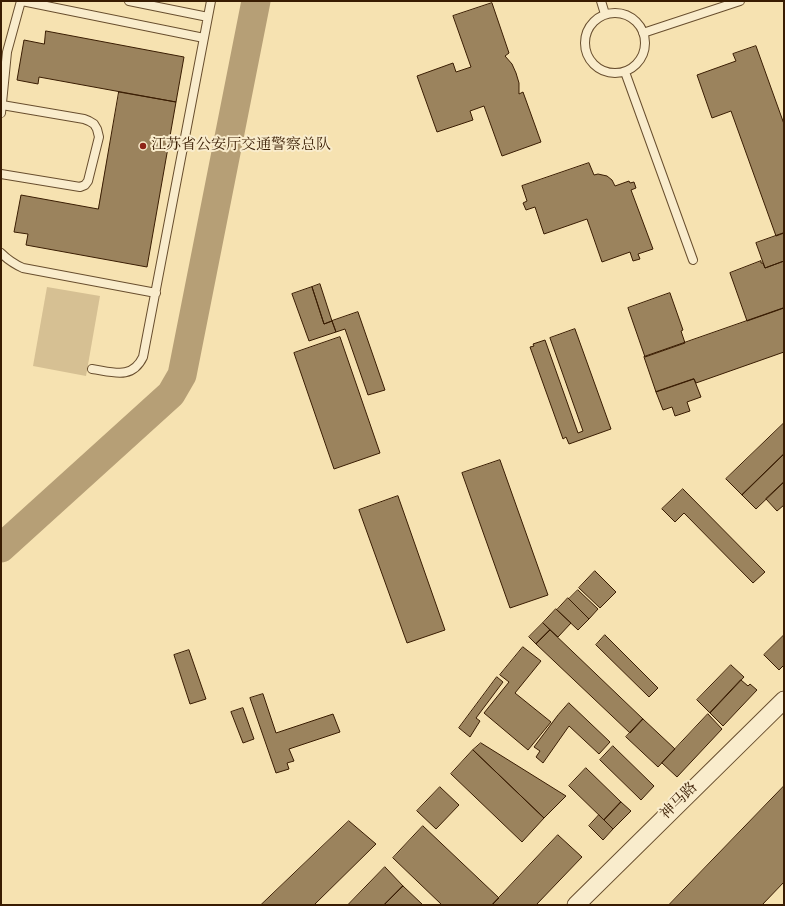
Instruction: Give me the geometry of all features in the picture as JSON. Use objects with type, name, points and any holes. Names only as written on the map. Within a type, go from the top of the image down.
[{"type":"street","name":"神马路","points":[[576,905],[784,700]]},
{"type":"lane","points":[[1,174],[80,187],[85,185],[88,181],[99,137],[94,124],[84,119],[1,109],[7,52],[22,1],[204,38]]},
{"type":"lane","points":[[129,1],[208,17]]},
{"type":"lane","points":[[92,369],[125,373],[132,370],[140,362],[144,352],[211,1]]},
{"type":"lane","points":[[601,1],[605,14]]},
{"type":"lane","points":[[643,33],[740,1]]},
{"type":"lane","points":[[614,13],[630,17],[637,23],[643,33],[645,38],[645,47],[643,55],[639,63],[624,72],[616,74],[608,73],[599,69],[593,64],[586,53],[585,40],[587,32],[594,21],[605,14],[614,13]]},
{"type":"lane","points":[[624,72],[692,260]]},
{"type":"lane","points":[[1,253],[14,264],[23,268],[156,292]]},
{"type":"shaded area","points":[[47,287],[100,296],[86,376],[33,366]]},
{"type":"building","points":[[492,3],[509,53],[505,56],[512,64],[516,73],[519,83],[519,94],[523,92],[541,142],[502,156],[484,106],[470,111],[473,120],[437,132],[417,76],[453,63],[456,72],[471,67],[453,16]]},
{"type":"building","points":[[46,31],[184,57],[176,102],[39,77],[38,84],[17,80],[24,40],[44,44]]},
{"type":"building","points":[[756,46],[784,124],[784,233],[776,236],[731,111],[712,118],[697,75],[736,61],[733,54]]},
{"type":"building","points":[[119,92],[176,102],[147,267],[26,245],[28,234],[14,232],[21,195],[98,209]]},
{"type":"building","points":[[589,163],[594,175],[598,174],[607,176],[612,180],[615,186],[629,181],[630,183],[634,182],[636,188],[631,190],[653,249],[638,254],[640,259],[633,261],[630,252],[602,262],[587,219],[544,234],[535,207],[526,210],[523,203],[527,201],[522,186]]},
{"type":"building","points":[[784,233],[784,261],[765,268],[756,243]]},
{"type":"building","points":[[761,261],[765,268],[784,261],[784,308],[747,321],[730,273]]},
{"type":"building","points":[[320,284],[332,321],[324,324],[312,287]]},
{"type":"building","points":[[312,287],[324,324],[332,321],[336,332],[309,341],[292,294]]},
{"type":"building","points":[[670,293],[683,330],[681,331],[685,343],[645,357],[628,308]]},
{"type":"building","points":[[784,308],[784,352],[696,383],[694,379],[656,392],[644,357]]},
{"type":"building","points":[[358,312],[385,390],[368,395],[345,329],[336,332],[332,321]]},
{"type":"building","points":[[575,329],[611,429],[569,444],[566,437],[563,439],[530,347],[534,346],[533,344],[545,340],[578,433],[583,431],[550,338]]},
{"type":"building","points":[[340,337],[380,453],[334,469],[294,353]]},
{"type":"building","points":[[694,379],[701,397],[687,402],[690,411],[675,416],[672,407],[663,410],[656,392]]},
{"type":"building","points":[[784,423],[784,454],[742,495],[726,479]]},
{"type":"building","points":[[784,454],[784,482],[756,509],[742,495]]},
{"type":"building","points":[[500,460],[548,595],[510,608],[462,473]]},
{"type":"building","points":[[784,482],[784,505],[777,511],[766,499]]},
{"type":"building","points":[[683,489],[765,572],[753,583],[684,513],[675,522],[662,509]]},
{"type":"building","points":[[398,496],[445,630],[407,643],[359,510]]},
{"type":"building","points":[[595,571],[616,592],[600,608],[579,588]]},
{"type":"building","points":[[578,590],[598,609],[589,619],[569,599]]},
{"type":"building","points":[[568,598],[589,619],[578,630],[557,610]]},
{"type":"building","points":[[556,609],[571,623],[558,637],[543,623]]},
{"type":"building","points":[[543,623],[550,630],[536,644],[529,637]]},
{"type":"building","points":[[550,630],[643,719],[630,733],[536,644]]},
{"type":"building","points":[[605,635],[658,688],[649,697],[596,645]]},
{"type":"building","points":[[784,635],[784,665],[779,670],[764,655]]},
{"type":"building","points":[[523,647],[541,661],[515,693],[551,722],[528,750],[484,713],[509,682],[500,675]]},
{"type":"building","points":[[189,650],[206,699],[190,704],[174,655]]},
{"type":"building","points":[[731,665],[744,677],[710,713],[697,700]]},
{"type":"building","points":[[497,677],[503,682],[476,718],[480,721],[470,737],[459,728]]},
{"type":"building","points":[[741,680],[748,686],[750,684],[757,690],[723,726],[710,713]]},
{"type":"building","points":[[263,694],[276,733],[333,714],[340,732],[289,749],[294,761],[287,763],[289,769],[276,773],[250,698]]},
{"type":"building","points":[[569,703],[610,742],[599,754],[569,726],[543,763],[536,757],[540,751],[534,747]]},
{"type":"building","points":[[243,708],[254,739],[243,743],[231,712]]},
{"type":"building","points":[[708,714],[722,729],[677,777],[662,763]]},
{"type":"building","points":[[643,719],[675,749],[658,767],[626,737]]},
{"type":"building","points":[[481,743],[566,796],[544,818],[473,750]]},
{"type":"building","points":[[613,746],[654,786],[641,800],[600,760]]},
{"type":"building","points":[[473,750],[544,818],[522,842],[451,774]]},
{"type":"building","points":[[586,768],[621,802],[604,820],[569,786]]},
{"type":"building","points":[[784,786],[784,882],[762,905],[669,905]]},
{"type":"building","points":[[440,787],[459,805],[436,829],[417,811]]},
{"type":"building","points":[[621,802],[631,811],[613,829],[604,820]]},
{"type":"building","points":[[599,815],[613,829],[603,840],[589,826]]},
{"type":"building","points":[[349,821],[376,844],[314,905],[261,905]]},
{"type":"building","points":[[423,826],[499,898],[492,905],[442,905],[393,858]]},
{"type":"building","points":[[558,835],[582,857],[536,905],[492,905]]},
{"type":"building","points":[[385,867],[403,886],[384,905],[348,905]]},
{"type":"building","points":[[403,886],[423,905],[384,905]]},
{"type":"waterway","points":[[1,548],[171,394],[182,375],[256,1]]},
{"type":"place","name":"江苏省公安厅交通警察总队","points":[[143,146]]}]
